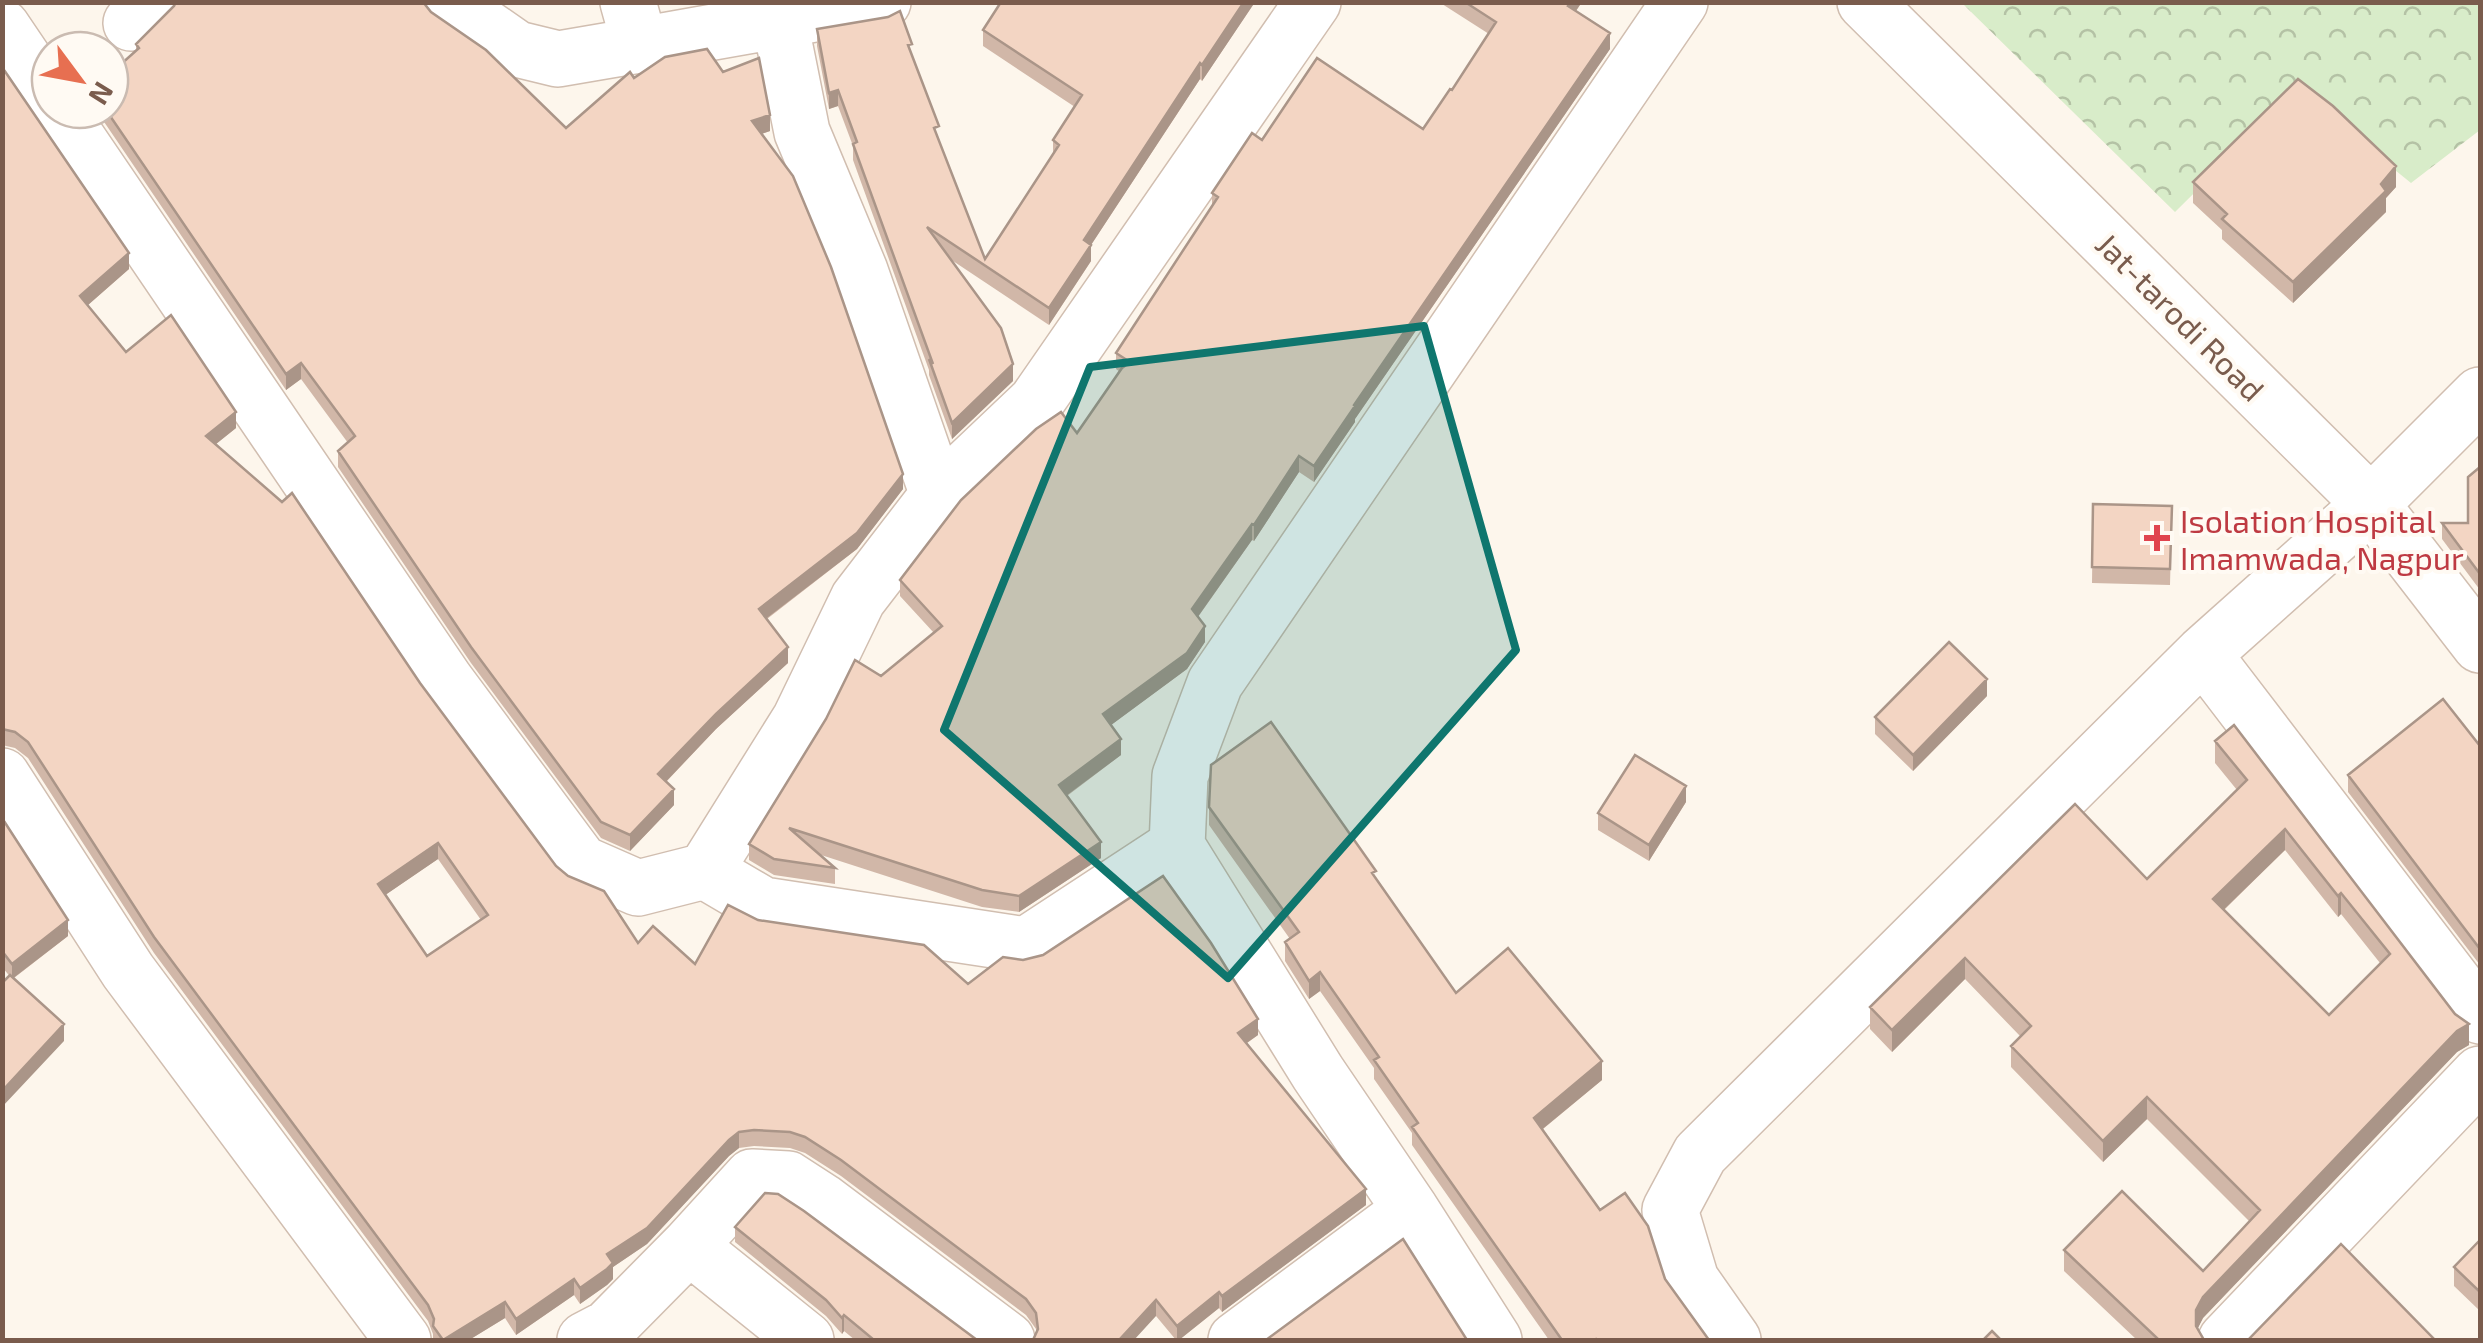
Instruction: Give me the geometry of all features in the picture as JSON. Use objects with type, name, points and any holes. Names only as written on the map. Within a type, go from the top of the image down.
[{"type":"street","points":[[449,2],[516,49],[558,59],[634,24],[883,2]]},
{"type":"street","points":[[705,872],[800,719],[858,599],[938,495],[1036,402],[1313,2]]},
{"type":"street","points":[[1494,1340],[1318,1073],[1177,846],[1180,776],[1215,683],[1680,2]]},
{"type":"street","name":"Jat-tarodi Road","points":[[1865,2],[2371,504],[2480,645]]},
{"type":"street","points":[[778,12],[802,132],[860,270],[938,495]]},
{"type":"street","points":[[2,27],[30,68]]},
{"type":"street","points":[[72,130],[446,681],[581,864],[638,888],[705,872],[763,905],[1026,945],[1177,846]]},
{"type":"street","points":[[1733,1340],[1691,1280],[1670,1210],[1700,1154],[2203,654],[2371,504],[2480,395]]},
{"type":"street","points":[[2203,654],[2480,1016]]},
{"type":"street","points":[[2,776],[128,971],[403,1340]]},
{"type":"street","points":[[2226,1340],[2480,1074]]},
{"type":"street","points":[[605,1336],[752,1177],[788,1179],[1007,1340]]},
{"type":"street","points":[[1236,1340],[1411,1210]]},
{"type":"street","points":[[689,1246],[806,1340]]},
{"type":"highlighted area","points":[[1424,326],[1516,650],[1228,978],[944,730],[1090,367]]},
{"type":"green space","points":[[2480,3],[2480,130],[2411,183],[2369,149],[2328,101],[2314,92],[2293,95],[2175,212],[1964,5]]},
{"type":"building","points":[[176,2],[423,2],[431,12],[486,50],[566,128],[630,72],[634,78],[665,57],[707,49],[723,72],[759,58],[770,115],[752,121],[793,176],[831,267],[903,474],[857,533],[759,609],[788,647],[658,774],[674,789],[630,835],[601,822],[471,647],[338,451],[355,436],[301,363],[286,374],[120,130],[130,130],[130,56],[139,48],[136,44]]},
{"type":"building","points":[[1001,2],[1244,2],[1084,240],[1091,245],[1049,308],[927,227],[1001,328],[1013,364],[952,423],[853,144],[857,142],[838,90],[829,93],[817,29],[888,17],[900,11],[912,44],[908,45],[939,126],[934,128],[985,259],[1059,145],[1053,140],[1082,95],[983,30]]},
{"type":"building","points":[[1465,2],[1571,2],[1568,6],[1610,33],[1314,466],[1299,456],[1192,609],[1205,626],[1187,653],[1103,714],[1121,739],[1059,785],[1101,842],[1019,896],[982,890],[789,828],[835,868],[774,859],[749,844],[826,719],[855,660],[881,676],[942,626],[900,580],[961,500],[1036,429],[1061,412],[1077,433],[1130,362],[1116,353],[1218,197],[1212,193],[1252,133],[1262,140],[1317,58],[1423,129],[1496,22]]},
{"type":"building","points":[[2,67],[30,108],[30,130],[45,130],[129,253],[80,296],[126,352],[171,315],[236,412],[206,436],[282,502],[292,493],[420,683],[556,866],[568,876],[604,891],[638,943],[653,926],[695,964],[728,905],[758,920],[924,945],[968,984],[1003,957],[1023,960],[1043,955],[1163,876],[1258,1019],[1238,1033],[1366,1189],[1177,1326],[1156,1300],[1119,1340],[1033,1340],[1038,1329],[1036,1313],[1026,1299],[841,1160],[790,1132],[739,1132],[647,1228],[607,1254],[613,1263],[580,1288],[574,1279],[516,1319],[505,1302],[443,1340],[433,1326],[428,1305],[154,937],[28,742],[15,732],[2,729]],"holes":[[[438,843],[488,915],[427,956],[378,884]]]},
{"type":"building","points":[[2298,79],[2333,106],[2396,166],[2381,184],[2386,191],[2293,282],[2222,219],[2227,214],[2193,182]]},
{"type":"building","points":[[2480,467],[2480,574],[2442,523],[2468,523],[2468,477]]},
{"type":"building","points":[[2093,504],[2172,506],[2170,569],[2092,567]]},
{"type":"building","points":[[1949,642],[1987,679],[1913,755],[1875,717]]},
{"type":"building","points":[[2443,699],[2480,746],[2480,949],[2348,775]]},
{"type":"building","points":[[1271,722],[1456,993],[1508,948],[1602,1061],[1534,1118],[1600,1210],[1625,1193],[1648,1226],[1665,1279],[1709,1340],[1562,1340],[1412,1127],[1418,1123],[1374,1060],[1379,1057],[1320,972],[1309,981],[1285,942],[1299,932],[1209,807],[1211,765]]},
{"type":"building","points":[[2234,725],[2455,1014],[2469,1024],[2457,1031],[2203,1297],[2196,1310],[2196,1326],[2204,1340],[2159,1340],[2064,1250],[2122,1191],[2203,1271],[2260,1210],[2147,1097],[2103,1141],[2011,1046],[2031,1026],[1965,958],[1892,1030],[1870,1007],[2075,804],[2147,879],[2247,780],[2215,741]],"holes":[[[2285,829],[2338,896],[2341,893],[2390,954],[2329,1015],[2213,899]]]},
{"type":"building","points":[[1635,755],[1686,786],[1649,845],[1598,813]]},
{"type":"building","points":[[2,818],[68,920],[12,964],[2,951]]},
{"type":"building","points":[[10,975],[64,1024],[2,1091],[2,983]]},
{"type":"building","points":[[765,1193],[778,1194],[804,1211],[977,1340],[874,1340],[844,1315],[842,1318],[826,1300],[735,1227]]},
{"type":"building","points":[[1403,1239],[1467,1340],[1266,1340]]},
{"type":"building","points":[[2480,1240],[2480,1292],[2454,1267]]},
{"type":"building","points":[[2341,1244],[2435,1340],[2248,1340]]},
{"type":"building","points":[[1992,1331],[2001,1340],[1983,1340]]},
{"type":"place","name":"Isolation Hospital Imamwada, Nagpur","points":[[2157,538]]}]
